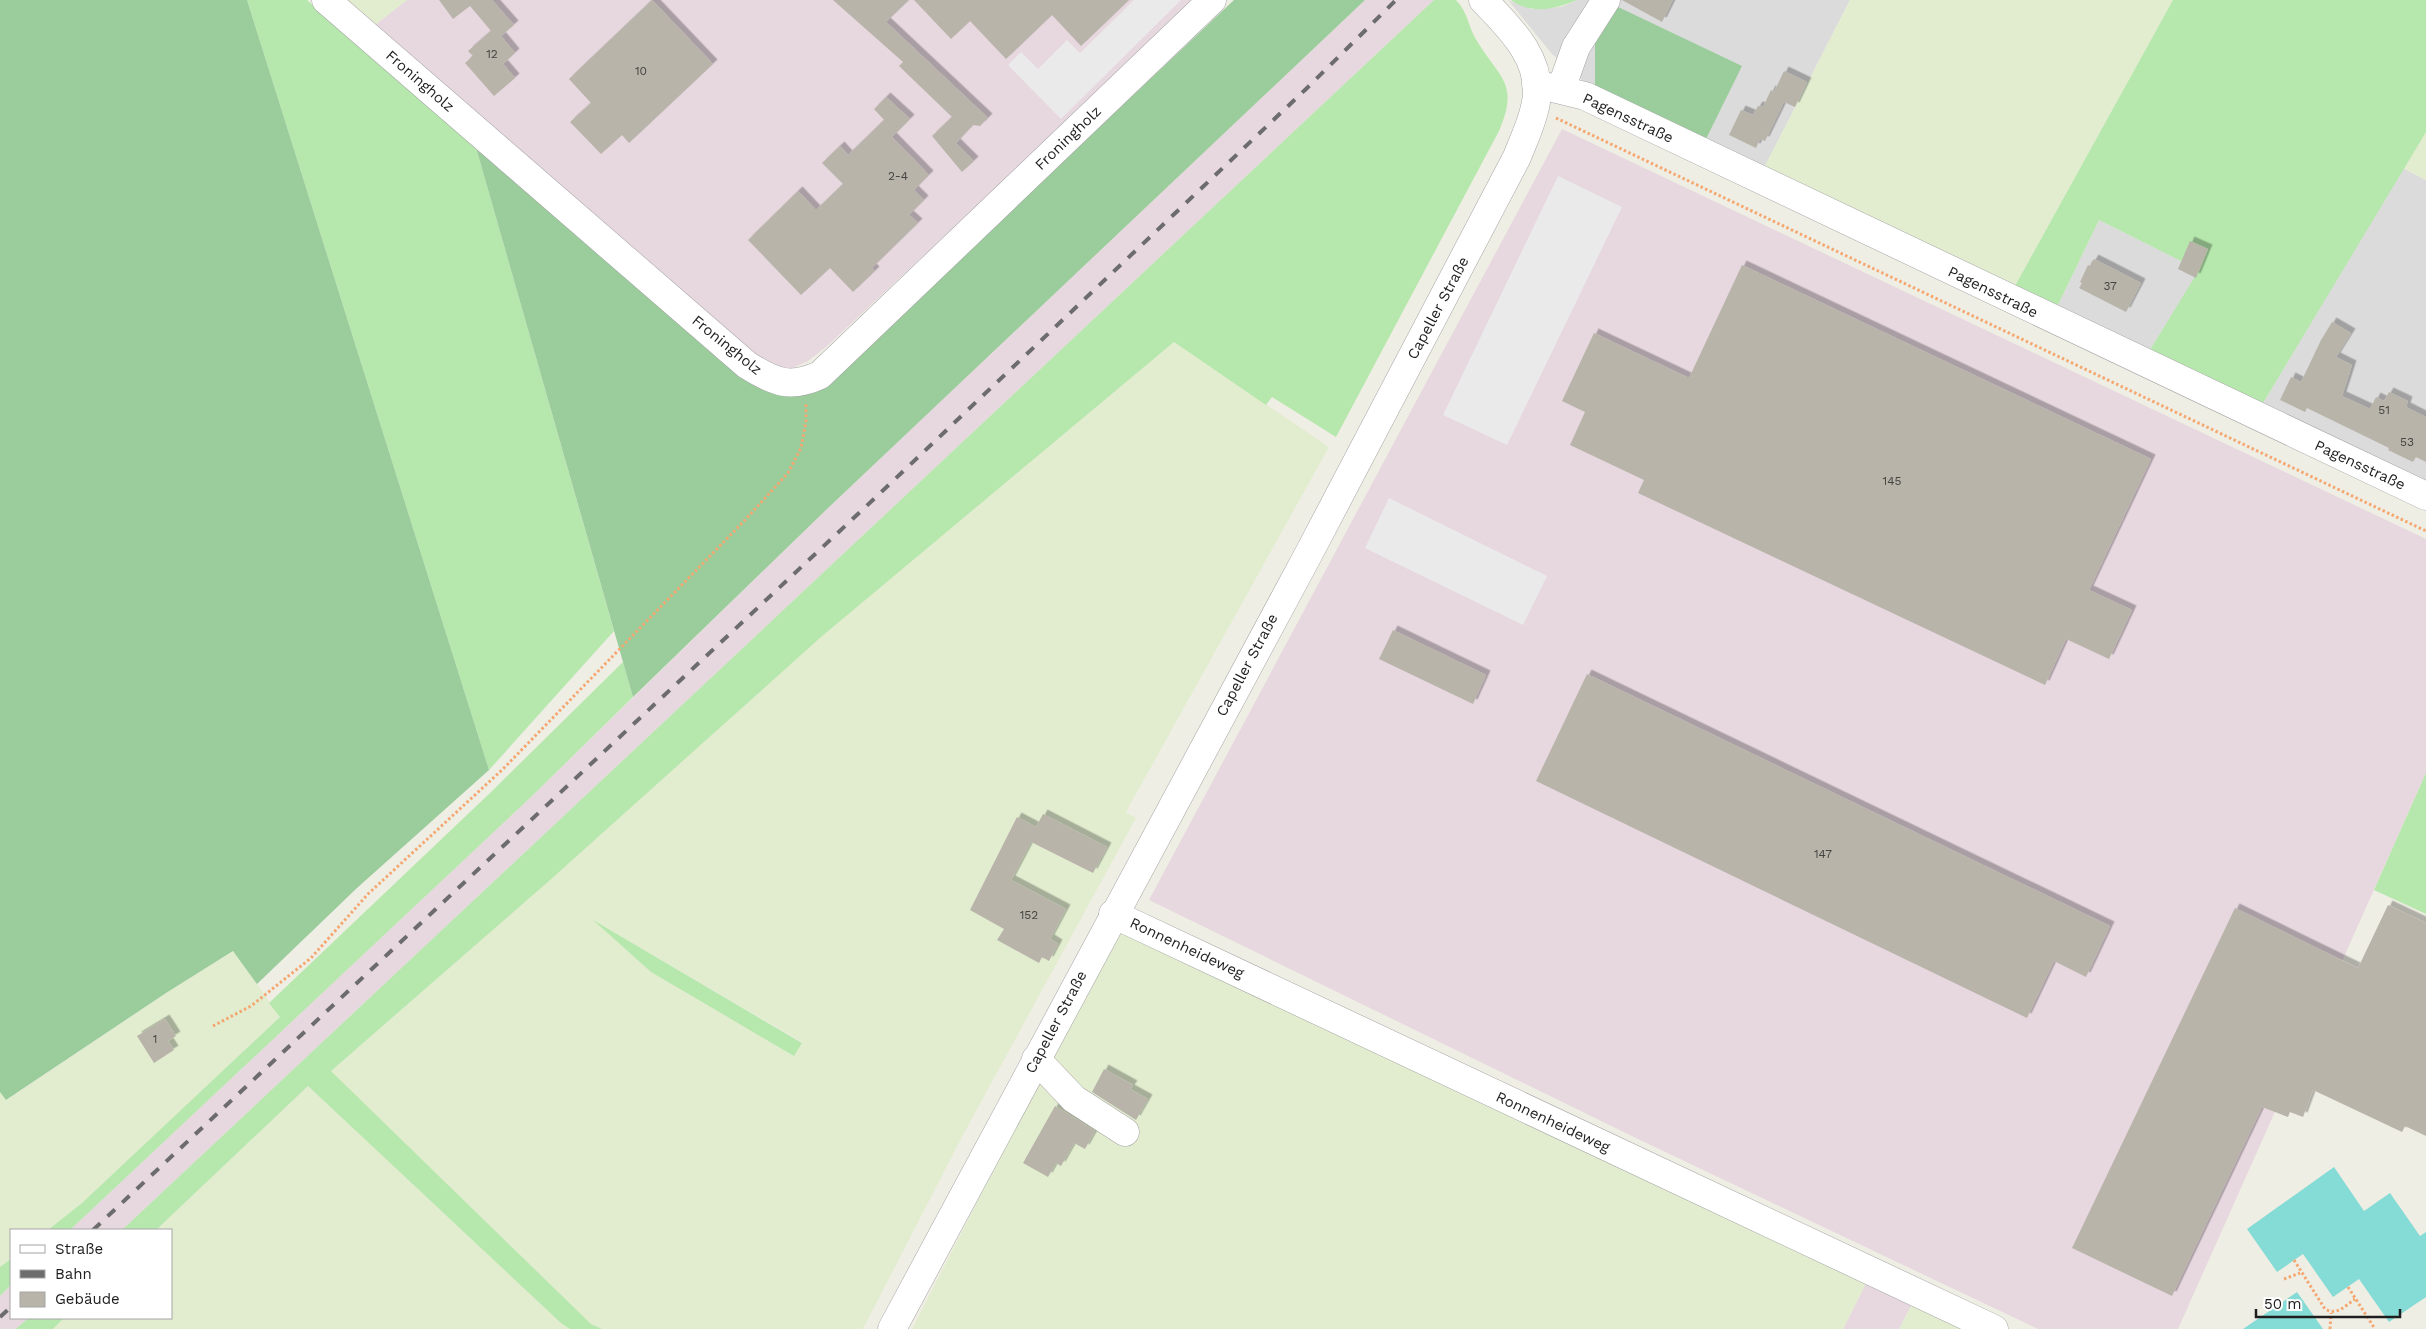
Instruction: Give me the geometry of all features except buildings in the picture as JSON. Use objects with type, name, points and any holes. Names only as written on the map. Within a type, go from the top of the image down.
[{"type":"street","name":"Froningholz","points":[[326,0],[747,365],[767,377],[787,383],[806,382],[820,375],[1212,0]]},
{"type":"street","points":[[1483,0],[1516,35],[1526,49],[1544,92]]},
{"type":"street","points":[[1544,92],[1606,0]]},
{"type":"street","name":"Pagensstraße","points":[[1544,92],[1585,96],[2426,496]]},
{"type":"street","name":"Capeller Straße","points":[[892,1329],[1113,914],[1308,555],[1486,219],[1517,157],[1544,92]]},
{"type":"street","name":"Ronnenheideweg","points":[[1113,914],[1994,1329]]},
{"type":"street","points":[[1036,1059],[1074,1099],[1125,1132]]},
{"type":"path","points":[[1544,92],[1559,120],[2426,531]]},
{"type":"path","points":[[213,1026],[251,1006],[311,958],[368,894],[503,769],[746,519],[788,473],[801,448],[806,421],[806,382]]},
{"type":"path","points":[[2294,1260],[2300,1273],[2324,1309],[2337,1312],[2355,1299]]},
{"type":"path","points":[[2284,1279],[2300,1273]]},
{"type":"path","points":[[2348,1287],[2375,1329]]},
{"type":"path","points":[[2330,1329],[2331,1312]]},
{"type":"shaded area","points":[[407,0],[1196,0],[826,347],[808,361],[788,370],[755,356],[371,28]]},
{"type":"shaded area","points":[[1134,0],[1181,0],[1061,119],[1008,65],[1021,52],[1038,69],[1067,40],[1080,53]]},
{"type":"shaded area","points":[[1365,0],[1434,0],[123,1229],[71,1229],[531,797],[827,509]]},
{"type":"shaded area","points":[[1508,0],[1532,9],[1561,7],[1577,0],[1850,0],[1764,168],[1595,91],[1552,54]]},
{"type":"shaded area","points":[[1562,129],[2426,539],[2426,773],[2178,1329],[2038,1329],[1638,1139],[1149,900]]},
{"type":"shaded area","points":[[2403,168],[2426,180],[2426,482],[2263,403]]},
{"type":"shaded area","points":[[1558,176],[1622,207],[1507,445],[1443,415]]},
{"type":"shaded area","points":[[2099,220],[2200,270],[2150,350],[2057,307]]},
{"type":"shaded area","points":[[1389,498],[1547,576],[1523,625],[1365,548]]},
{"type":"shaded area","points":[[2334,1167],[2364,1211],[2390,1193],[2420,1236],[2426,1232],[2426,1297],[2389,1322],[2359,1279],[2333,1297],[2303,1254],[2277,1272],[2247,1229]]},
{"type":"shaded area","points":[[1867,1281],[1913,1302],[1899,1329],[1843,1329]]},
{"type":"shaded area","points":[[10,1286],[10,1319],[27,1319],[16,1329],[0,1329],[0,1296]]},
{"type":"shaded area","points":[[2297,1292],[2323,1329],[2243,1329]]},
{"type":"green space","points":[[0,0],[247,0],[489,770],[357,888],[257,984],[233,951],[166,993],[6,1100],[0,1092]]},
{"type":"green space","points":[[247,0],[307,0],[475,144],[614,631],[489,770]]},
{"type":"green space","points":[[339,0],[407,0],[371,28]]},
{"type":"green space","points":[[1234,0],[1365,0],[827,509],[633,697],[475,144],[739,374],[826,385]]},
{"type":"green space","points":[[1434,0],[1456,0],[1463,10],[1477,41],[1505,83],[1507,102],[1505,115],[1499,131],[1336,437],[1272,397],[1266,405],[1174,342],[821,637],[549,881],[331,1071],[591,1324],[602,1329],[570,1329],[562,1324],[308,1086],[157,1229],[123,1229]]},
{"type":"green space","points":[[1511,0],[1577,0],[1552,8],[1535,9],[1519,5]]},
{"type":"green space","points":[[1850,0],[2173,0],[2015,286],[1764,168]]},
{"type":"green space","points":[[2173,0],[2426,0],[2426,132],[2263,403],[2150,350],[2199,270],[2099,220],[2057,307],[2015,286]]},
{"type":"green space","points":[[1616,6],[1742,66],[1705,141],[1595,91],[1595,26]]},
{"type":"green space","points":[[2426,132],[2426,180],[2403,168]]},
{"type":"green space","points":[[1174,342],[1329,447],[1126,812],[1136,818],[963,1135],[863,1329],[602,1329],[591,1324],[331,1071],[549,881],[821,637]],"holes":[[[596,922],[802,1042],[793,1055],[651,972]]]},
{"type":"green space","points":[[623,662],[633,697],[531,797],[71,1229],[49,1229],[82,1203],[280,1017],[269,1003],[490,793]]},
{"type":"green space","points":[[2426,773],[2426,914],[2374,890]]},
{"type":"green space","points":[[593,920],[802,1043],[794,1056],[651,972]]},
{"type":"green space","points":[[1118,927],[1867,1281],[1843,1329],[912,1329]]},
{"type":"green space","points":[[234,951],[280,1017],[82,1203],[49,1229],[10,1229],[10,1260],[0,1267],[0,1092],[7,1100],[166,993]]},
{"type":"green space","points":[[308,1086],[562,1324],[570,1329],[53,1329],[63,1319],[172,1319],[172,1229],[157,1229]]},
{"type":"green space","points":[[10,1260],[10,1286],[0,1296],[0,1267]]},
{"type":"green space","points":[[1913,1302],[1970,1329],[1899,1329]]},
{"type":"green space","points":[[27,1319],[63,1319],[53,1329],[16,1329]]},
{"type":"railway","points":[[94,1229],[875,498],[1306,89],[1396,0]]},
{"type":"railway","points":[[0,1317],[10,1308]]}]
